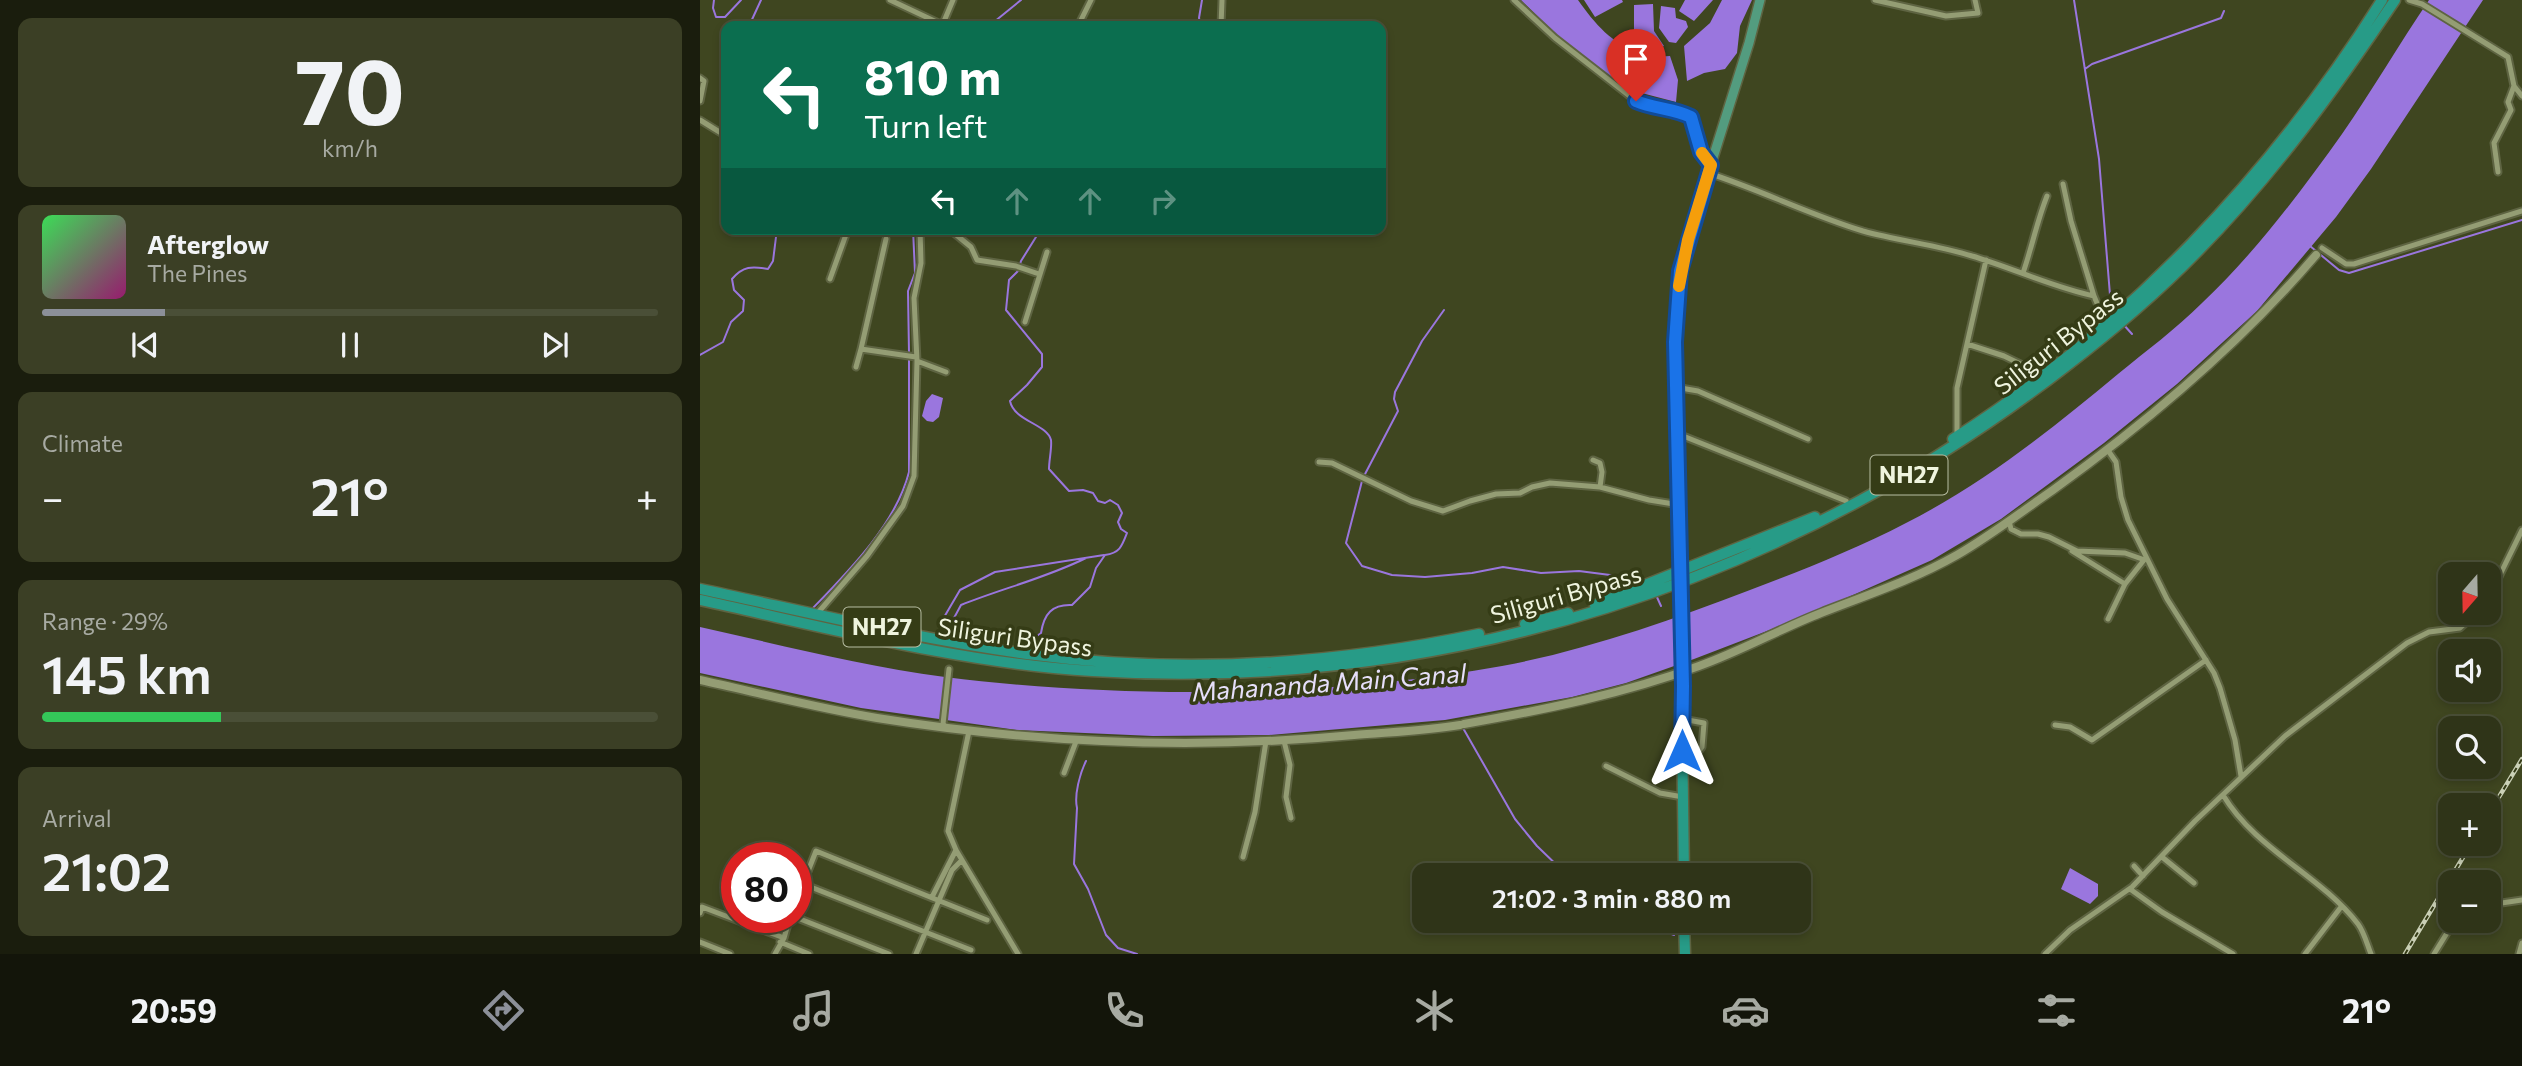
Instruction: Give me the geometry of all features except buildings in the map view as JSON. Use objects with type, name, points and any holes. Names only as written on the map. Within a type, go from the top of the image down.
[{"type":"highway","name":"NH27","points":[[2123,314],[2217,217],[2285,139],[2348,53],[2382,0]]},
{"type":"highway","name":"Siliguri Bypass","points":[[700,600],[813,625],[1012,657],[1134,673],[1335,665],[1391,658],[1550,625],[1782,541],[1919,468],[2008,409],[2180,270],[2255,190],[2334,90],[2395,0]]},
{"type":"highway","name":"NH27","points":[[1679,579],[1804,523],[1957,437],[2108,326]]},
{"type":"highway","points":[[1679,579],[1684,863]]},
{"type":"highway","name":"NH27","points":[[700,589],[816,613],[946,646]]},
{"type":"highway","points":[[1684,933],[1685,954]]},
{"type":"main road","points":[[1679,579],[1675,342],[1680,271],[1760,0]]},
{"type":"street","points":[[890,0],[932,21]]},
{"type":"street","points":[[944,21],[953,0]]},
{"type":"street","points":[[1080,21],[1091,0]]},
{"type":"street","points":[[1222,0],[1222,21]]},
{"type":"street","points":[[1514,0],[1555,38],[1636,101],[1651,108],[1682,112],[1691,117],[1709,169],[1814,215],[1908,243],[1969,254],[2074,292],[2094,296]]},
{"type":"street","points":[[1875,0],[1946,16],[1978,13],[1975,0]]},
{"type":"street","points":[[2409,0],[2421,4],[2508,57],[2514,86],[2522,96]]},
{"type":"street","points":[[700,78],[704,84],[700,101]]},
{"type":"street","points":[[2498,172],[2494,143],[2511,110],[2508,102],[2514,86]]},
{"type":"street","points":[[700,120],[721,133]]},
{"type":"street","points":[[2063,184],[2094,296],[2108,326]]},
{"type":"street","points":[[2023,273],[2038,219],[2048,196]]},
{"type":"street","points":[[700,680],[863,715],[969,731],[1077,739],[1189,743],[1284,741],[1462,724],[1573,703],[1682,670],[1821,613],[1906,582],[1956,555],[2009,521],[2171,399],[2270,306],[2319,251],[2346,264],[2354,264],[2522,211]]},
{"type":"street","points":[[830,279],[846,235]]},
{"type":"street","points":[[813,625],[816,613],[867,556],[902,506],[914,476],[914,298],[920,263],[920,235]]},
{"type":"street","points":[[956,235],[971,247],[978,260],[1019,267],[1039,274]]},
{"type":"street","points":[[856,367],[886,239]]},
{"type":"street","points":[[1025,322],[1047,252]]},
{"type":"street","points":[[1957,437],[1957,388],[1986,260]]},
{"type":"street","points":[[1967,344],[2004,356],[2035,371]]},
{"type":"street","points":[[862,349],[914,358],[946,372]]},
{"type":"street","points":[[1675,387],[1698,391],[1808,439]]},
{"type":"street","points":[[1678,434],[1846,501]]},
{"type":"street","points":[[2107,449],[2116,461],[2121,497],[2128,520],[2167,599],[2206,660],[2220,688],[2235,740],[2241,776]]},
{"type":"street","points":[[1593,460],[1600,463],[1600,487]]},
{"type":"street","points":[[1319,462],[1332,463],[1411,501],[1443,511],[1496,495],[1520,494],[1532,487],[1550,483],[1600,487],[1679,505]]},
{"type":"street","points":[[2009,521],[2011,528],[2021,534],[2038,534],[2061,541],[2077,551],[2125,553],[2150,562]]},
{"type":"street","points":[[2501,573],[2522,530]]},
{"type":"street","points":[[2061,541],[2060,545],[2125,584]]},
{"type":"street","points":[[2108,619],[2125,584],[2142,559]]},
{"type":"street","points":[[2045,954],[2070,930],[2130,889],[2284,736],[2407,643],[2429,632],[2460,628],[2464,625]]},
{"type":"street","points":[[2055,725],[2070,727],[2092,740],[2206,660]]},
{"type":"street","points":[[945,726],[949,671]]},
{"type":"street","points":[[1682,719],[1704,723],[1704,736],[1699,751],[1682,751]]},
{"type":"street","points":[[969,731],[948,824],[949,836],[1018,954]]},
{"type":"street","points":[[1064,773],[1077,739]]},
{"type":"street","points":[[1243,857],[1255,813],[1266,741]]},
{"type":"street","points":[[1284,741],[1290,765],[1286,797],[1291,818]]},
{"type":"street","points":[[1606,766],[1660,793],[1682,797]]},
{"type":"street","points":[[2223,795],[2266,845],[2304,874],[2359,926],[2371,954]]},
{"type":"street","points":[[916,954],[934,899],[956,850]]},
{"type":"street","points":[[971,950],[803,884],[816,851],[987,920]]},
{"type":"street","points":[[2162,857],[2193,883]]},
{"type":"street","points":[[934,899],[952,870],[962,860]]},
{"type":"street","points":[[2134,866],[2143,876]]},
{"type":"street","points":[[2130,889],[2162,912],[2232,954]]},
{"type":"street","points":[[2501,903],[2522,900]]},
{"type":"street","points":[[700,912],[702,907],[809,954]]},
{"type":"street","points":[[2305,954],[2341,907]]},
{"type":"street","points":[[812,924],[889,954]]},
{"type":"street","points":[[775,954],[785,933]]},
{"type":"street","points":[[2434,954],[2447,933]]},
{"type":"street","points":[[700,942],[730,954]]},
{"type":"street","points":[[2519,954],[2522,943]]},
{"type":"shaded area","points":[[1521,0],[1578,0],[1605,32],[1640,53],[1638,58],[1670,56],[1678,80],[1676,102],[1634,91],[1623,84],[1620,86],[1563,41]]},
{"type":"shaded area","points":[[1584,0],[1622,0],[1623,2],[1595,17]]},
{"type":"shaded area","points":[[1685,0],[1713,0],[1694,21],[1679,11]]},
{"type":"shaded area","points":[[1722,0],[1752,0],[1740,26],[1737,53],[1725,69],[1704,73],[1687,81],[1684,46],[1710,23]]},
{"type":"shaded area","points":[[2429,0],[2483,0],[2371,169],[2336,217],[2257,311],[2177,384],[2104,443],[2001,519],[1932,560],[1801,618],[1626,683],[1572,697],[1445,720],[1269,735],[1153,736],[1017,730],[861,708],[700,673],[700,627],[883,667],[1012,684],[1152,692],[1224,692],[1365,684],[1435,677],[1565,652],[1720,602],[1790,575],[1887,533],[1935,508],[1990,473],[2093,395],[2182,322],[2240,264],[2293,200],[2353,118]]},
{"type":"shaded area","points":[[1653,4],[1654,31],[1664,46],[1655,50],[1650,38],[1634,37],[1634,5]]},
{"type":"shaded area","points":[[1661,6],[1675,8],[1676,18],[1686,21],[1688,27],[1676,43],[1669,42],[1659,28]]},
{"type":"shaded area","points":[[932,394],[943,398],[939,417],[933,422],[922,416],[926,401]]},
{"type":"shaded area","points":[[2070,868],[2098,884],[2098,896],[2090,904],[2061,889]]},
{"type":"waterway","points":[[714,0],[716,17],[725,17],[741,0]]},
{"type":"waterway","points":[[751,21],[761,0]]},
{"type":"waterway","points":[[995,21],[1021,0]]},
{"type":"waterway","points":[[1200,21],[1202,0]]},
{"type":"waterway","points":[[2074,0],[2099,159],[2110,295],[2114,311]]},
{"type":"waterway","points":[[2085,69],[2092,64],[2221,18],[2224,11]]},
{"type":"waterway","points":[[2310,246],[2339,270],[2349,273],[2522,220]]},
{"type":"waterway","points":[[700,355],[723,342],[731,322],[743,311],[744,300],[734,290],[732,279],[748,268],[768,269],[773,261],[776,235]]},
{"type":"waterway","points":[[909,353],[908,291],[915,273],[913,235]]},
{"type":"waterway","points":[[1024,646],[1041,633],[1044,620],[1054,608],[1072,605],[1090,587],[1096,568],[1105,555],[1120,548],[1127,533],[1121,529],[1118,522],[1122,513],[1118,505],[1110,500],[1105,503],[1098,501],[1093,493],[1083,490],[1069,491],[1049,469],[1051,440],[1043,430],[1018,413],[1010,401],[1042,367],[1042,354],[1006,310],[1009,280],[1018,271],[1037,235]]},
{"type":"waterway","points":[[1364,476],[1398,411],[1395,392],[1422,341],[1444,310]]},
{"type":"waterway","points":[[2123,324],[2132,334]]},
{"type":"waterway","points":[[811,610],[869,546],[903,491],[909,472],[909,358]]},
{"type":"waterway","points":[[1362,481],[1346,543],[1362,566],[1392,575],[1425,577],[1503,567],[1541,573],[1579,571],[1649,580]]},
{"type":"waterway","points":[[955,639],[955,636],[942,630],[943,619],[960,590],[995,572],[1104,555]]},
{"type":"waterway","points":[[961,640],[964,627],[957,628],[954,618],[961,605],[1086,558]]},
{"type":"waterway","points":[[1656,595],[1661,606]]},
{"type":"waterway","points":[[1463,728],[1515,819],[1555,863]]},
{"type":"waterway","points":[[1086,761],[1077,791],[1074,864],[1088,889],[1106,935],[1118,948],[1137,954]]},
{"type":"waterway","points":[[1669,933],[1674,935]]},
{"type":"railway","points":[[2501,794],[2522,759]]},
{"type":"railway","points":[[2405,954],[2464,856]]},
{"type":"slow traffic","points":[[1679,286],[1688,240],[1711,165],[1702,153]]},
{"type":"route","points":[[1636,101],[1651,108],[1682,112],[1691,117],[1701,152],[1711,165],[1680,271],[1675,342],[1683,686],[1682,751]]},
{"type":"water label","name":"Mahananda Main Canal","points":[[1329,683]]}]
